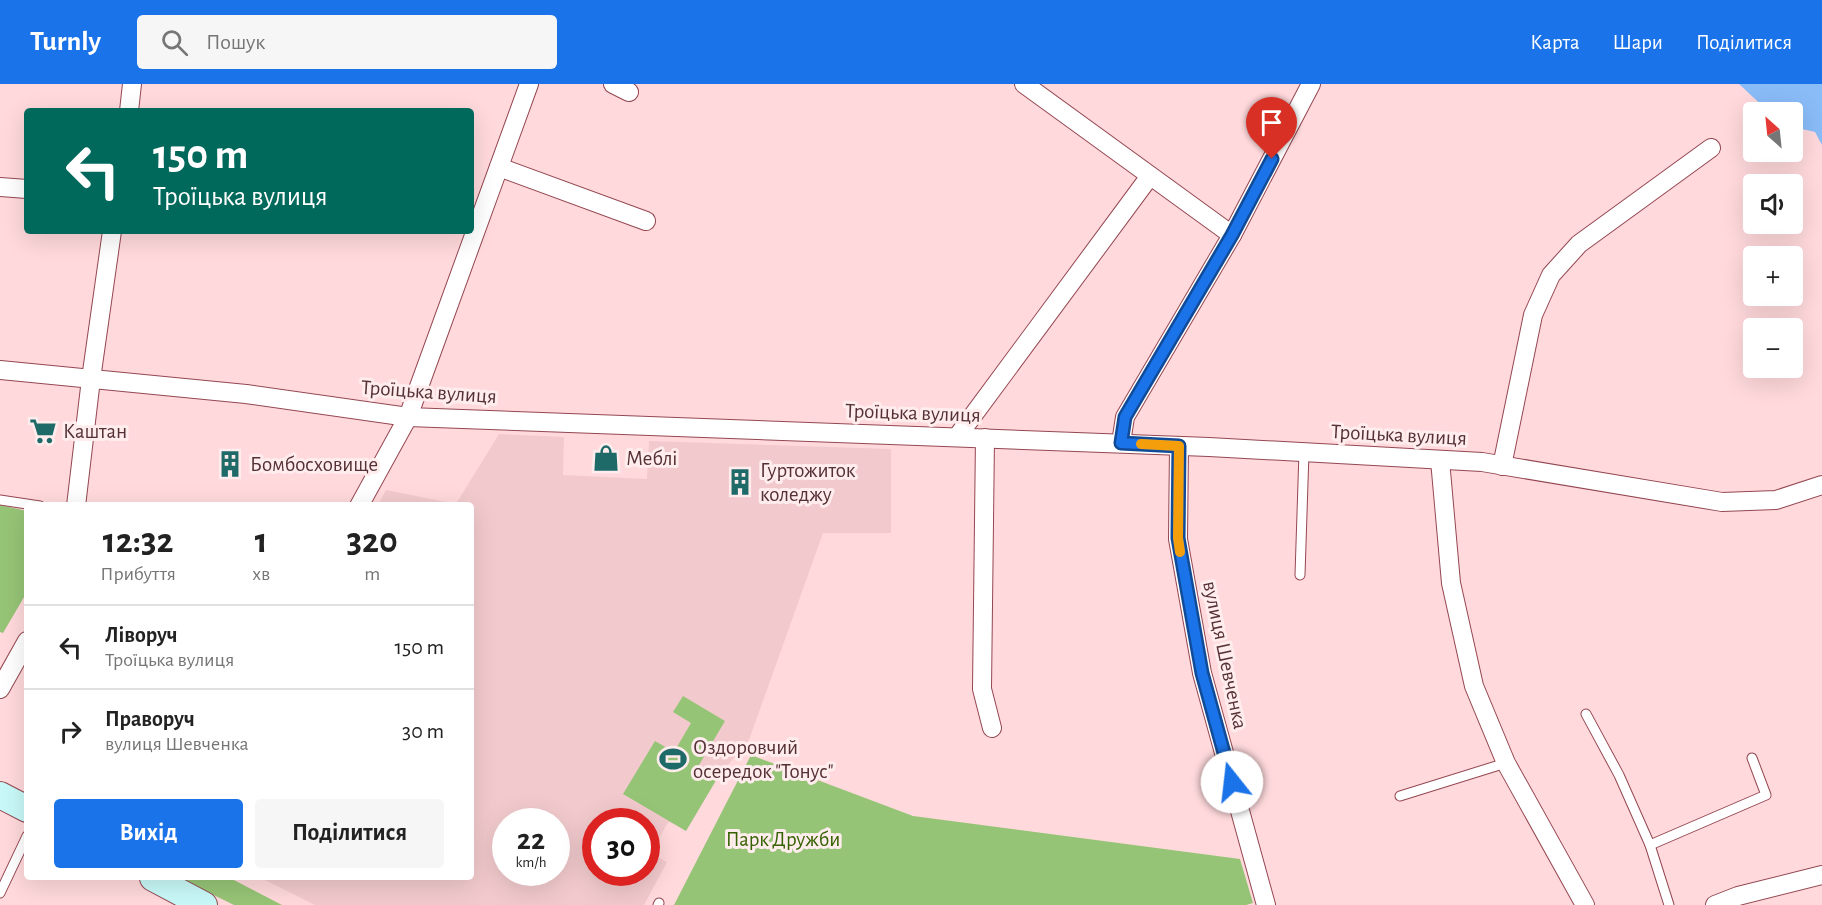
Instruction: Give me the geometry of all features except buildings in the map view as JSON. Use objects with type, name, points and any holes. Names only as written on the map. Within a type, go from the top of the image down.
[{"type":"street","points":[[129,108],[132,84]]},
{"type":"street","points":[[361,502],[408,417],[529,84]]},
{"type":"street","points":[[1024,84],[1232,235]]},
{"type":"street","points":[[1121,443],[1125,417],[1232,235],[1311,84]]},
{"type":"street","points":[[1502,466],[1533,315],[1551,275],[1579,244],[1711,148]]},
{"type":"street","points":[[499,167],[646,221]]},
{"type":"street","points":[[957,437],[1150,176]]},
{"type":"street","points":[[0,187],[24,189]]},
{"type":"street","points":[[76,502],[90,379],[111,234]]},
{"type":"street","name":"Троїцька вулиця","points":[[0,370],[246,394],[408,417],[1121,443],[1440,460],[1502,466],[1722,502],[1776,500],[1822,485]]},
{"type":"street","points":[[985,438],[982,688],[992,728]]},
{"type":"street","name":"вулиця Шевченка","points":[[1179,446],[1178,538],[1202,673],[1266,905]]},
{"type":"street","points":[[1440,460],[1451,583],[1474,686],[1506,763],[1586,905]]},
{"type":"street","points":[[0,689],[24,646]]},
{"type":"street","points":[[0,795],[24,807]]},
{"type":"street","points":[[1715,905],[1738,896],[1822,875]]},
{"type":"street","points":[[159,880],[204,905]]},
{"type":"lane","points":[[1300,575],[1304,452]]},
{"type":"lane","points":[[0,500],[24,504]]},
{"type":"lane","points":[[1586,714],[1619,776],[1650,845],[1669,905]]},
{"type":"lane","points":[[1650,845],[1766,795],[1752,758]]},
{"type":"lane","points":[[1400,796],[1506,763]]},
{"type":"lane","points":[[0,893],[24,842]]},
{"type":"shaded area","points":[[499,434],[564,437],[563,475],[647,479],[649,441],[891,449],[891,533],[823,533],[749,740],[718,777],[686,831],[670,822],[660,837],[660,808],[582,808],[582,886],[654,886],[644,905],[315,905],[265,880],[474,880],[474,502],[457,502]]},
{"type":"shaded area","points":[[386,490],[446,502],[380,502]]},
{"type":"shaded area","points":[[660,858],[667,862],[660,875]]},
{"type":"green space","points":[[0,505],[24,510],[24,597],[3,633],[0,632]]},
{"type":"green space","name":"Оздоровчий осередок \"Тонус\"","points":[[683,696],[725,721],[699,765],[718,777],[686,831],[660,816],[660,808],[647,808],[623,794],[655,741],[674,752],[691,723],[673,712]]},
{"type":"green space","name":"Парк Дружби","points":[[751,755],[913,816],[1240,859],[1253,903],[1246,905],[674,905]]},
{"type":"green space","points":[[183,880],[234,880],[282,905],[234,905]]},
{"type":"water","points":[[1739,84],[1822,84],[1822,145],[1815,132],[1803,129],[1803,102],[1758,102]]},
{"type":"slow traffic","points":[[1141,444],[1179,446],[1178,538],[1180,552]]},
{"type":"place","name":"Каштан","points":[[43,431]]},
{"type":"place","name":"Меблі","points":[[606,458]]},
{"type":"place","name":"Бомбосховище","points":[[230,464]]},
{"type":"place","name":"Гуртожиток коледжу","points":[[740,482]]},
{"type":"place","name":"Оздоровчий осередок \"Тонус\"","points":[[673,759]]},
{"type":"route","points":[[1232,782],[1202,673],[1178,538],[1179,446],[1121,443],[1125,417],[1232,235],[1272,159]]}]
